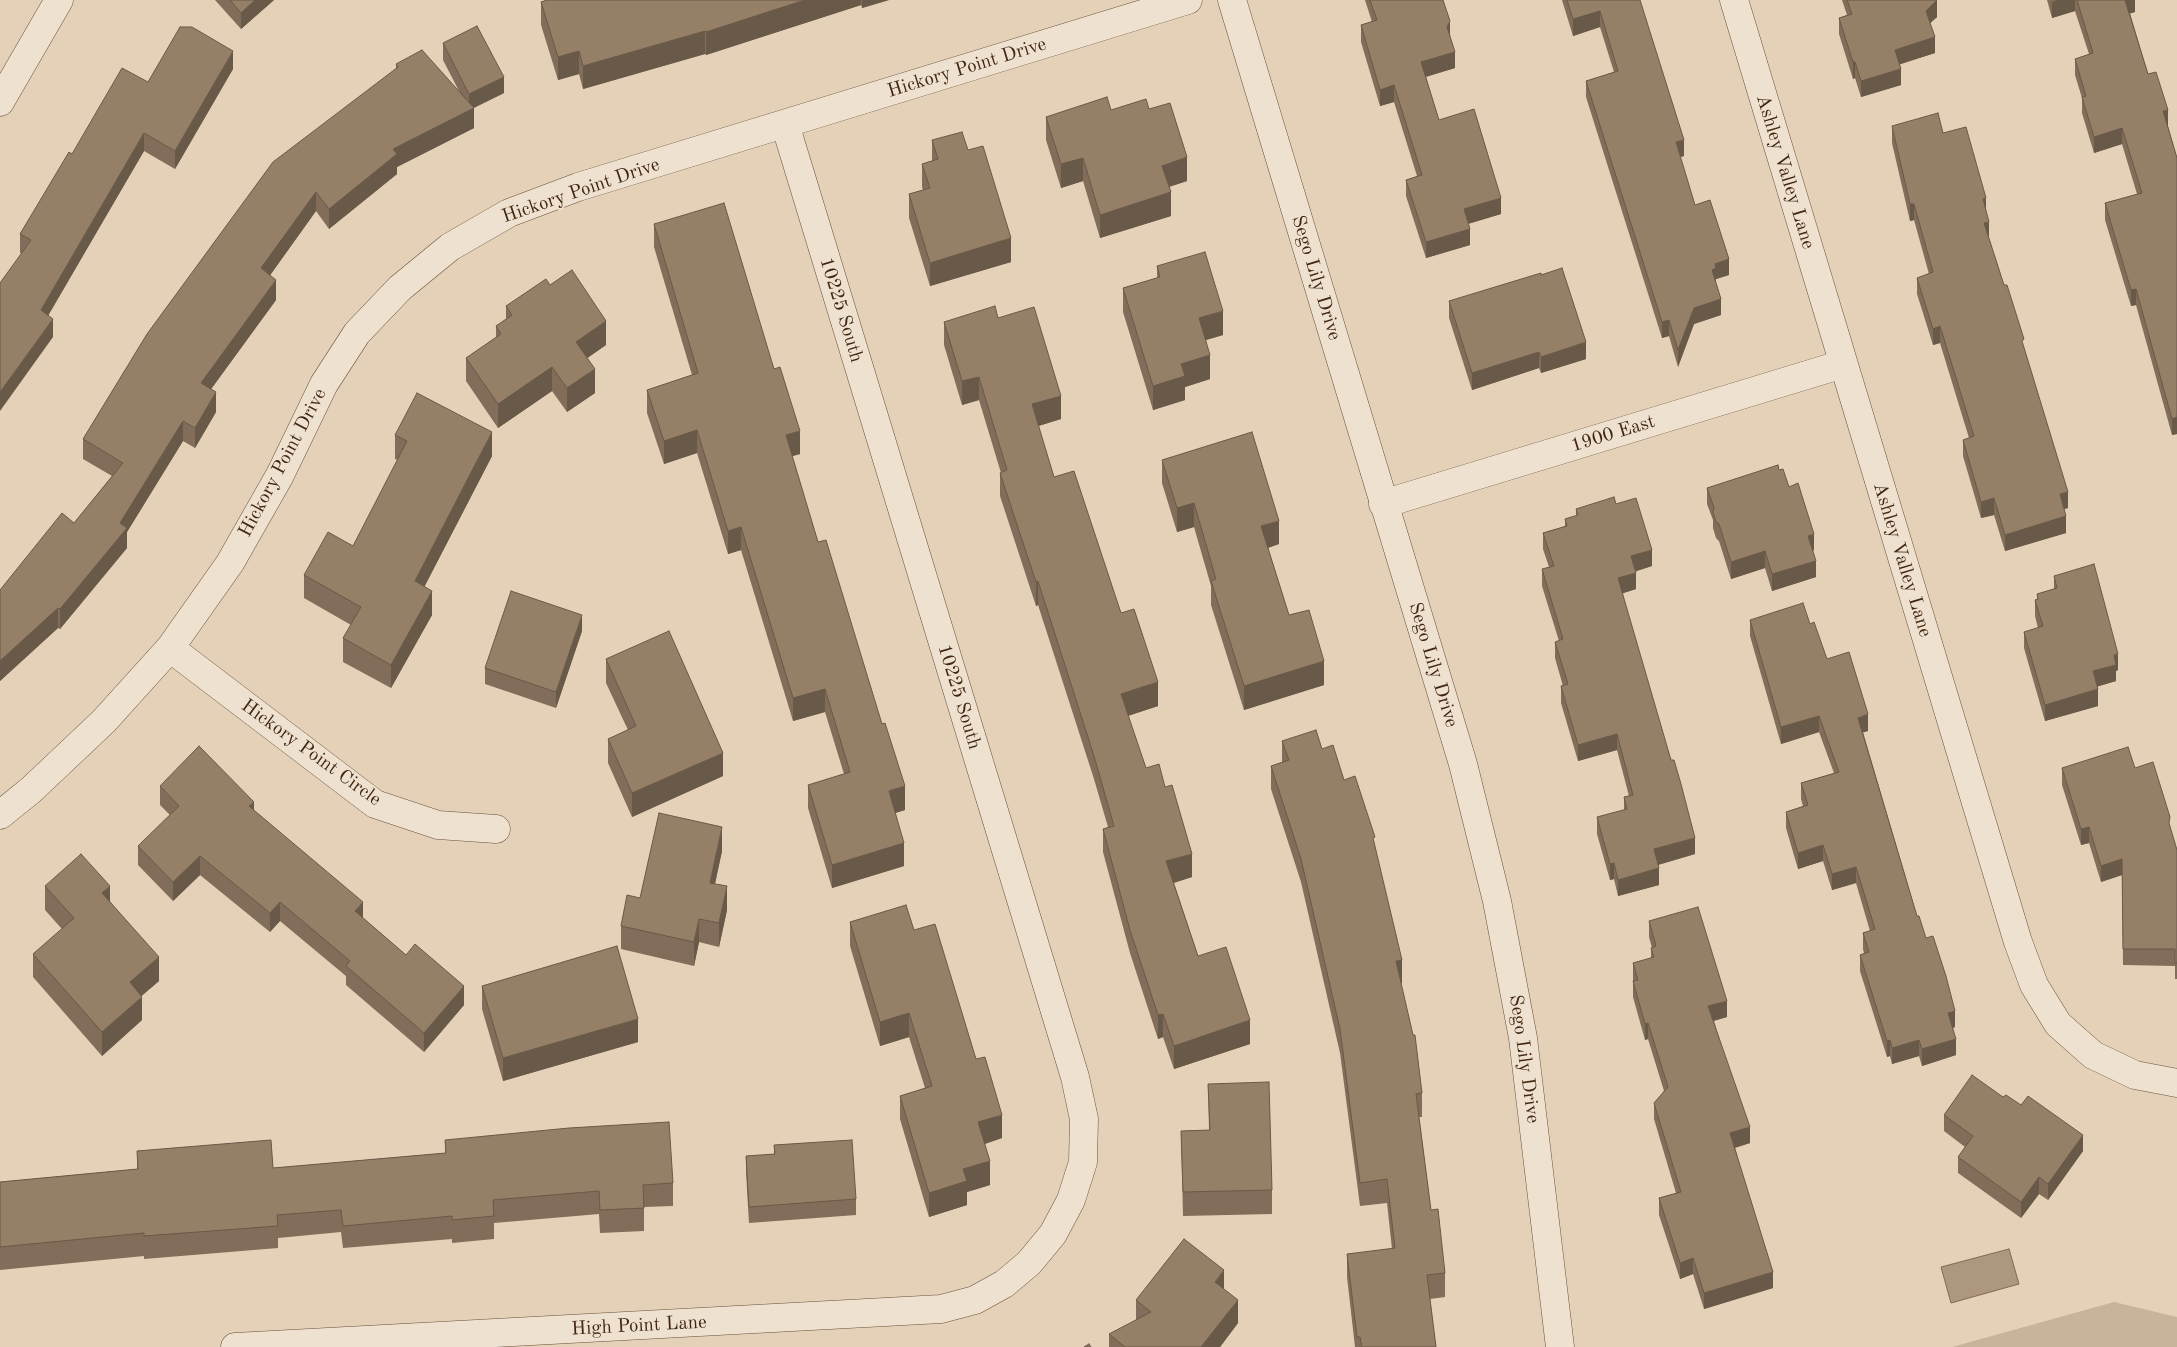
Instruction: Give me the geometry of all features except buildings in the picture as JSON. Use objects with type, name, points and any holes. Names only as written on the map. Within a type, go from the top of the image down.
[{"type":"street","points":[[2,96],[59,0]]},
{"type":"street","name":"Hickory Point Drive","points":[[0,815],[30,790],[104,721],[170,648],[230,562],[280,475],[324,384],[357,333],[400,288],[450,247],[509,212],[578,187],[1188,0]]},
{"type":"street","name":"Sego Lily Drive","points":[[1232,0],[1463,764],[1497,901],[1523,1038],[1560,1347]]},
{"type":"street","name":"Ashley Valley Lane","points":[[1734,0],[2018,942],[2034,985],[2058,1024],[2093,1055],[2135,1075],[2177,1083]]},
{"type":"street","name":"10225 South","points":[[784,124],[1079,1094],[1084,1119],[1081,1170],[1071,1200],[1053,1234],[1029,1263]]},
{"type":"street","name":"1900 East","points":[[1383,504],[1843,364]]},
{"type":"street","name":"Hickory Point Circle","points":[[170,648],[375,804],[438,825],[496,829]]},
{"type":"street","name":"High Point Lane","points":[[235,1347],[941,1309],[975,1300],[1004,1284],[1029,1263]]},
{"type":"shaded area","points":[[2009,1249],[2019,1284],[1951,1303],[1941,1267]]},
{"type":"shaded area","points":[[2114,1302],[2177,1317],[2177,1347],[1952,1347]]}]
